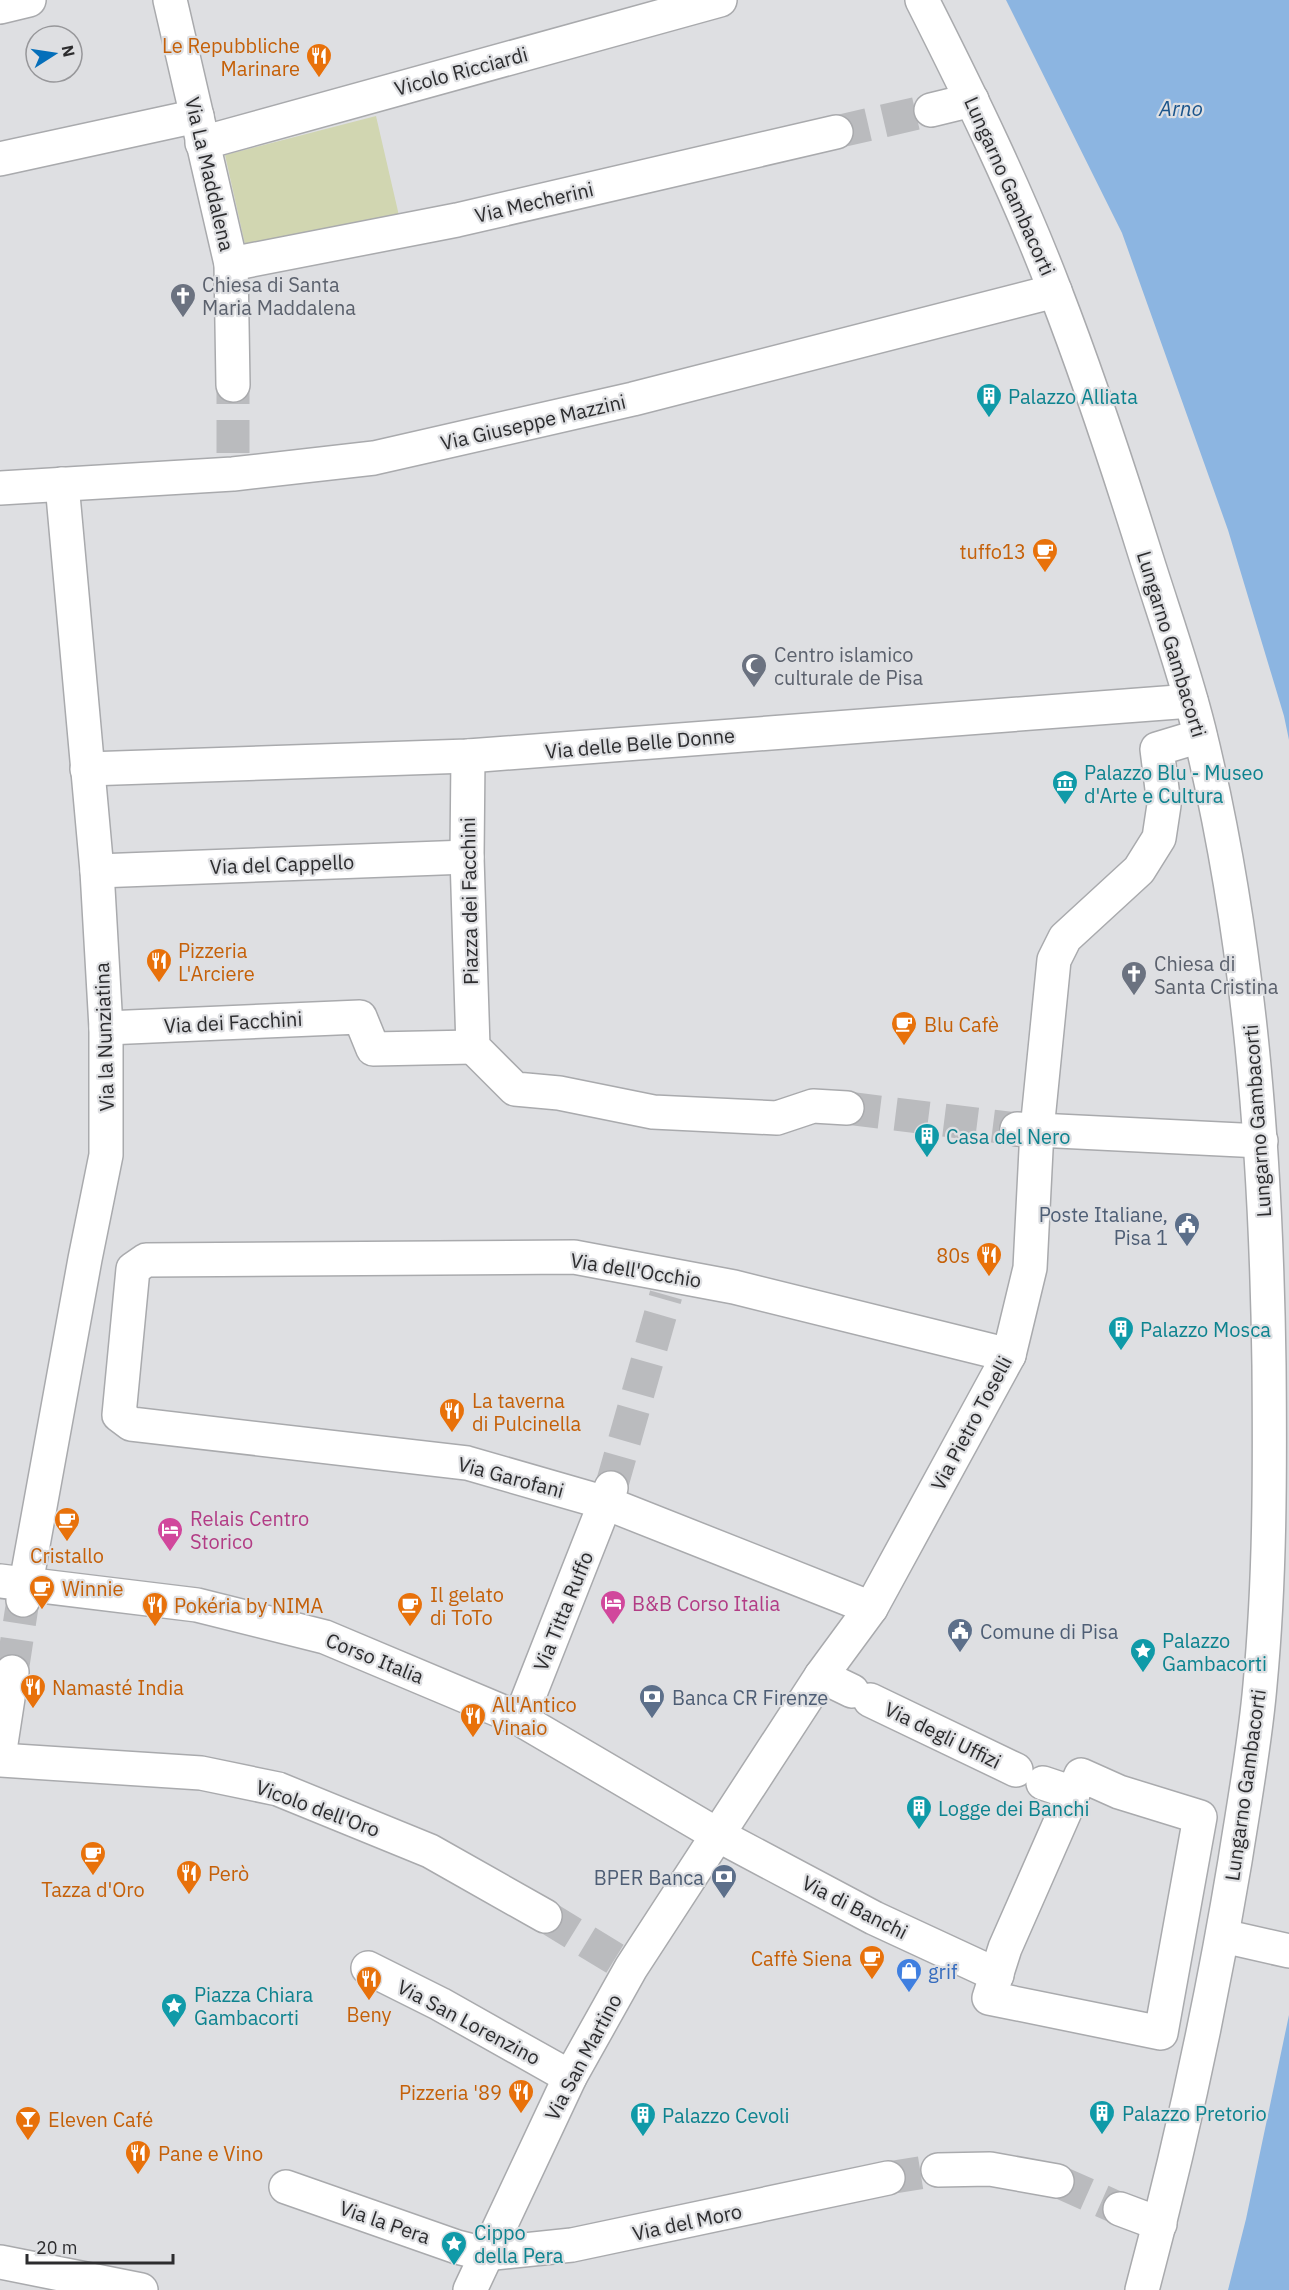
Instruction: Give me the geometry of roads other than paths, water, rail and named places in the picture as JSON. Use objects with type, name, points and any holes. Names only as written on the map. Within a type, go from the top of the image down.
[{"type":"street","points":[[0,6],[29,0]]},
{"type":"street","name":"Via La Maddalena","points":[[170,0],[231,264],[233,386]]},
{"type":"street","name":"Vicolo Ricciardi","points":[[0,159],[200,129],[720,0]]},
{"type":"street","name":"Lungarno Gambacorti","points":[[922,0],[972,100],[1055,291],[1116,461],[1191,701],[1200,736],[1236,921],[1249,1006],[1262,1141],[1268,1316],[1269,1580],[1260,1692],[1223,1935],[1208,2015],[1160,2224],[1142,2290]]},
{"type":"street","points":[[931,110],[972,100]]},
{"type":"street","name":"Via Mecherini","points":[[231,264],[457,220],[836,132]]},
{"type":"street","name":"Via Giuseppe Mazzini","points":[[0,488],[62,484],[233,464],[374,458],[633,399],[1055,291]]},
{"type":"street","name":"Via la Nunziatina","points":[[16,1588],[106,1155],[106,1028],[97,871],[62,484]]},
{"type":"street","name":"Via delle Belle Donne","points":[[87,769],[468,756],[1191,701]]},
{"type":"street","name":"Via Pietro Toselli","points":[[716,1834],[821,1676],[871,1608],[1009,1354],[1030,1268],[1027,1129],[1054,960],[1065,938],[1139,870],[1159,838],[1164,805],[1158,749],[1200,736]]},
{"type":"street","name":"Piazza dei Facchini","points":[[468,756],[467,857],[473,1047]]},
{"type":"street","name":"Via del Cappello","points":[[97,871],[467,857]]},
{"type":"street","name":"Via dei Facchini","points":[[106,1028],[360,1017],[374,1049],[473,1047]]},
{"type":"street","points":[[473,1047],[515,1089],[559,1093],[653,1112],[777,1118],[813,1106],[847,1108]]},
{"type":"street","points":[[1027,1129],[1262,1141]]},
{"type":"street","name":"Via dell'Occhio","points":[[131,1424],[119,1415],[133,1269],[146,1260],[574,1257],[670,1285],[734,1287],[1009,1354]]},
{"type":"street","name":"Via Garofani","points":[[131,1424],[467,1463],[608,1496],[871,1608]]},
{"type":"street","name":"Via Titta Ruffo","points":[[520,1719],[608,1496]]},
{"type":"street","name":"Corso Italia","points":[[16,1588],[197,1605],[325,1637],[520,1719],[716,1834]]},
{"type":"street","points":[[0,1750],[12,1671]]},
{"type":"street","name":"Via degli Uffizi","points":[[821,1676],[1029,1777],[1073,1793]]},
{"type":"street","name":"Vicolo dell'Oro","points":[[0,1760],[212,1775],[278,1789],[430,1851],[545,1916]]},
{"type":"street","points":[[1081,1775],[1119,1792],[1200,1817],[1161,2033],[989,1998],[1005,1948],[1073,1793],[1081,1775]]},
{"type":"street","name":"Via San Martino","points":[[470,2290],[485,2254],[624,1964],[716,1834]]},
{"type":"street","name":"Via di Banchi","points":[[716,1834],[874,1918],[997,1975]]},
{"type":"street","points":[[1223,1935],[1278,1948]]},
{"type":"street","name":"Via San Lorenzino","points":[[368,1968],[440,2004],[570,2077]]},
{"type":"street","points":[[938,2170],[990,2169],[1057,2181]]},
{"type":"street","name":"Via del Moro","points":[[485,2254],[572,2245],[640,2233],[888,2178]]},
{"type":"street","name":"Via la Pera","points":[[286,2187],[457,2247],[485,2254]]},
{"type":"street","points":[[1120,2210],[1160,2224]]},
{"type":"street","points":[[0,2262],[141,2290]]},
{"type":"water","name":"Arno","points":[[1006,0],[1289,0],[1289,740],[1284,716],[1228,530],[1122,233]]},
{"type":"water","points":[[1289,2015],[1289,2290],[1228,2290],[1246,2219]]},
{"type":"tunnel","points":[[836,132],[931,110]]},
{"type":"tunnel","points":[[233,385],[233,453]]},
{"type":"tunnel","points":[[847,1108],[1017,1129]]},
{"type":"tunnel","points":[[611,1488],[666,1295]]},
{"type":"tunnel","points":[[12,1672],[23,1600]]},
{"type":"tunnel","points":[[545,1916],[617,1960]]},
{"type":"tunnel","points":[[888,2178],[938,2170]]},
{"type":"tunnel","points":[[1057,2181],[1120,2209]]},
{"type":"place","name":"Le Repubbliche Marinare","points":[[319,79]]},
{"type":"place","name":"Chiesa di Santa Maria Maddalena","points":[[183,319]]},
{"type":"place","name":"Palazzo Alliata","points":[[989,419]]},
{"type":"place","name":"tuffo13","points":[[1045,574]]},
{"type":"place","name":"Centro islamico culturale de Pisa","points":[[754,689]]},
{"type":"place","name":"Palazzo Blu - Museo d'Arte e Cultura","points":[[1065,806]]},
{"type":"place","name":"Pizzeria L'Arciere","points":[[159,984]]},
{"type":"place","name":"Chiesa di Santa Cristina","points":[[1134,997]]},
{"type":"place","name":"Blu Cafè","points":[[904,1047]]},
{"type":"place","name":"Casa del Nero","points":[[927,1159]]},
{"type":"place","name":"Poste Italiane, Pisa 1","points":[[1187,1248]]},
{"type":"place","name":"80s","points":[[989,1278]]},
{"type":"place","name":"Palazzo Mosca","points":[[1121,1352]]},
{"type":"place","name":"La taverna di Pulcinella","points":[[452,1434]]},
{"type":"place","name":"Cristallo","points":[[67,1543]]},
{"type":"place","name":"Relais Centro Storico","points":[[170,1553]]},
{"type":"place","name":"Winnie","points":[[42,1611]]},
{"type":"place","name":"B&B Corso Italia","points":[[613,1626]]},
{"type":"place","name":"Pokéria by NIMA","points":[[155,1628]]},
{"type":"place","name":"Il gelato di ToTo","points":[[410,1628]]},
{"type":"place","name":"Comune di Pisa","points":[[960,1654]]},
{"type":"place","name":"Palazzo Gambacorti","points":[[1143,1674]]},
{"type":"place","name":"Namasté India","points":[[33,1710]]},
{"type":"place","name":"Banca CR Firenze","points":[[652,1720]]},
{"type":"place","name":"All'Antico Vinaio","points":[[473,1739]]},
{"type":"place","name":"Logge dei Banchi","points":[[919,1831]]},
{"type":"place","name":"Tazza d'Oro","points":[[93,1877]]},
{"type":"place","name":"Però","points":[[189,1896]]},
{"type":"place","name":"BPER Banca","points":[[724,1900]]},
{"type":"place","name":"Caffè Siena","points":[[872,1981]]},
{"type":"place","name":"grif","points":[[909,1994]]},
{"type":"place","name":"Beny","points":[[369,2002]]},
{"type":"place","name":"Piazza Chiara Gambacorti","points":[[174,2029]]},
{"type":"place","name":"Pizzeria '89","points":[[521,2115]]},
{"type":"place","name":"Palazzo Pretorio","points":[[1102,2136]]},
{"type":"place","name":"Palazzo Cevoli","points":[[643,2138]]},
{"type":"place","name":"Eleven Café","points":[[28,2142]]},
{"type":"place","name":"Pane e Vino","points":[[138,2176]]},
{"type":"place","name":"Cippo della Pera","points":[[454,2267]]}]
